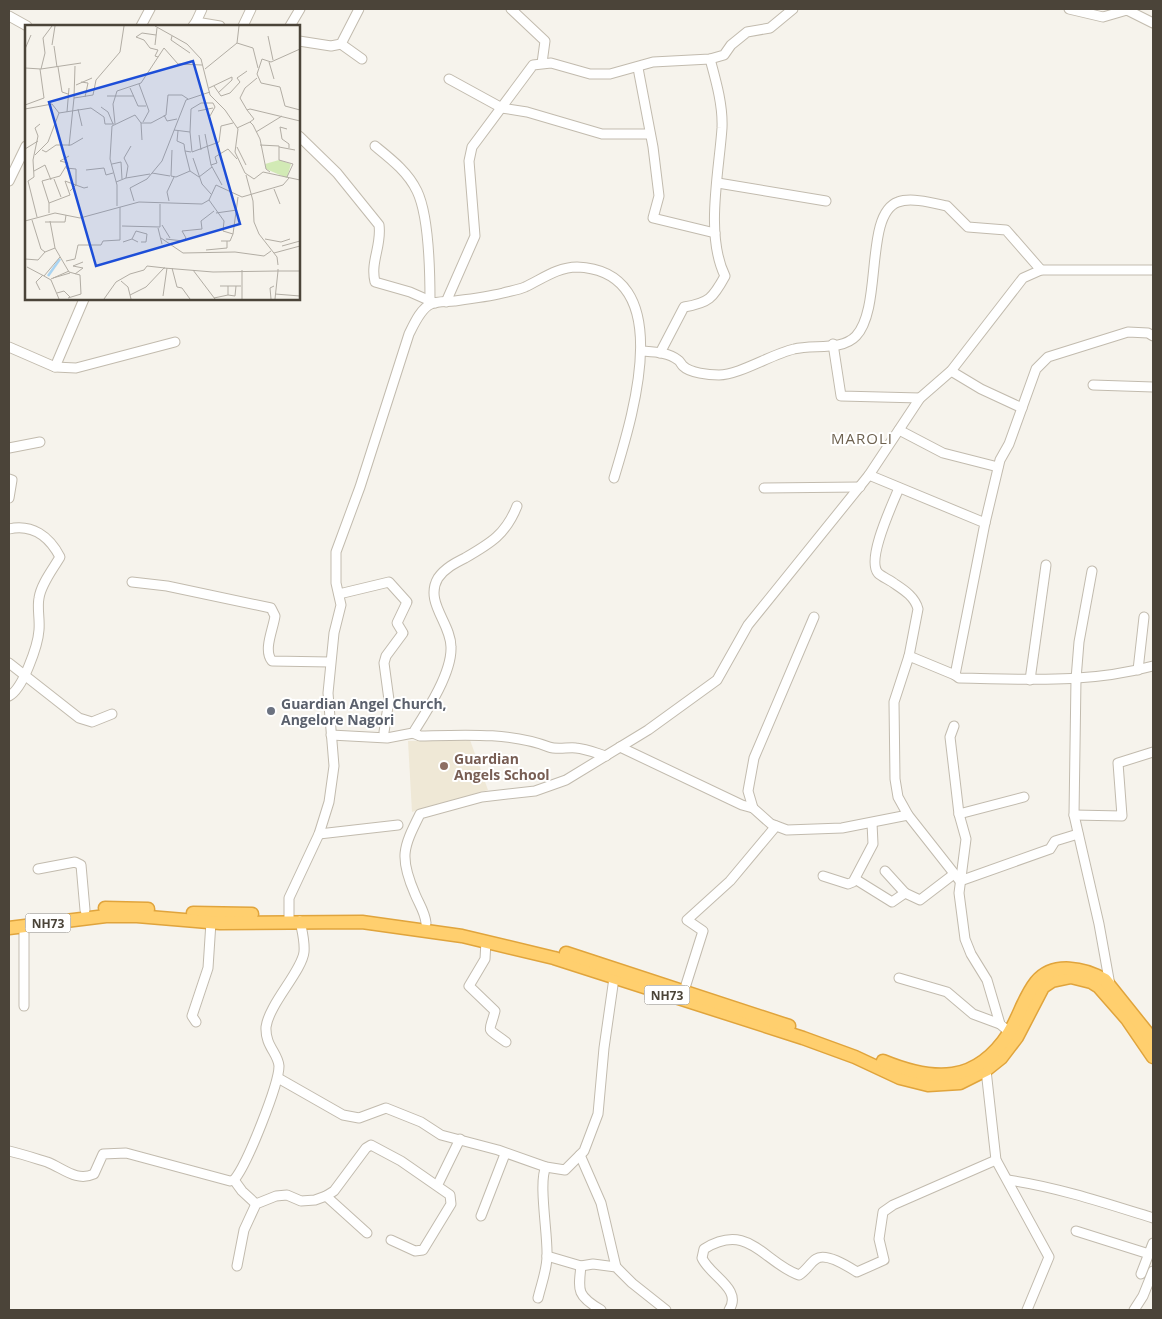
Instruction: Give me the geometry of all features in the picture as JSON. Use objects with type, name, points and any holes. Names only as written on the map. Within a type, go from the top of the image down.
[{"type":"highway","name":"NH73","points":[[9,921],[85,910],[127,907],[362,922],[486,941],[554,958],[833,1049],[914,1082],[944,1085],[960,1083],[986,1070],[1002,1058],[1017,1037],[1038,995],[1052,981],[1071,977],[1091,982],[1099,987],[1153,1040]]},
{"type":"highway","name":"NH73","points":[[9,928],[106,916],[211,922],[359,914],[426,923],[488,933],[550,948],[832,1040],[909,1072],[928,1076],[958,1074],[971,1069],[995,1052],[1004,1028],[1037,981],[1048,973],[1071,968],[1095,974],[1110,985],[1153,1058]]},
{"type":"street","points":[[142,25],[150,9]]},
{"type":"street","points":[[202,9],[195,24],[208,25]]},
{"type":"street","points":[[243,25],[251,9]]},
{"type":"street","points":[[291,25],[300,9]]},
{"type":"street","points":[[341,44],[359,9]]},
{"type":"street","points":[[511,9],[544,41],[542,63]]},
{"type":"street","points":[[446,302],[475,236],[469,161],[472,147],[533,65],[542,63],[590,74],[610,74],[638,68],[654,62],[710,59],[724,55],[731,45],[747,32],[770,28],[793,9]]},
{"type":"street","points":[[1069,9],[1103,17],[1127,10],[1153,22]]},
{"type":"street","points":[[9,16],[25,25]]},
{"type":"street","points":[[300,41],[331,46],[341,44],[362,59]]},
{"type":"street","points":[[660,353],[684,307],[712,299],[725,276],[716,246],[715,233],[718,152],[722,126],[718,89],[710,59]]},
{"type":"street","points":[[638,68],[650,134],[658,196],[653,218],[715,233]]},
{"type":"street","points":[[448,79],[502,108],[527,112],[602,134],[650,134]]},
{"type":"street","points":[[300,137],[337,173],[379,225],[381,235],[372,273],[375,282],[410,292],[432,302],[446,302],[524,288],[552,272],[577,267],[599,271],[618,279],[629,292],[636,314],[641,351],[637,395],[614,478]]},
{"type":"street","points":[[234,1180],[248,1152],[278,1078],[279,1063],[269,1047],[266,1025],[304,954],[304,938],[292,919],[289,898],[294,881],[319,834],[329,802],[334,766],[328,693],[330,662],[341,605],[338,594],[336,552],[360,487],[409,334],[421,313],[432,302],[429,256],[420,198],[412,182],[399,166],[375,146]]},
{"type":"street","points":[[9,180],[25,148]]},
{"type":"street","points":[[718,183],[826,201]]},
{"type":"street","points":[[641,351],[660,353],[678,360],[691,371],[720,375],[764,360],[777,353],[800,347],[845,343],[856,336],[861,329],[874,283],[874,255],[882,221],[890,206],[899,201],[947,206],[968,227],[1006,230],[1041,270]]},
{"type":"street","points":[[426,923],[405,864],[404,846],[420,814],[482,797],[535,791],[566,780],[648,730],[717,680],[748,625],[869,476],[920,398],[951,371],[1023,278],[1041,270],[1153,270]]},
{"type":"street","points":[[55,367],[84,300]]},
{"type":"street","points":[[955,675],[998,467],[1036,369],[1048,357],[1128,332],[1148,333],[1153,336]]},
{"type":"street","points":[[9,347],[55,367],[76,368],[175,342]]},
{"type":"street","points":[[833,344],[841,396],[920,398]]},
{"type":"street","points":[[951,371],[981,389],[1022,408]]},
{"type":"street","points":[[1093,385],[1153,386]]},
{"type":"street","points":[[899,430],[943,453],[998,467]]},
{"type":"street","points":[[9,448],[40,442]]},
{"type":"street","points":[[869,476],[985,523]]},
{"type":"street","points":[[9,479],[12,480],[9,498]]},
{"type":"street","points":[[764,488],[860,486]]},
{"type":"street","points":[[900,488],[879,539],[874,563],[877,572],[904,590],[916,602],[918,609],[909,656],[894,702],[895,779],[898,797],[908,815],[957,877]]},
{"type":"street","points":[[414,733],[445,674],[452,646],[433,596],[438,579],[447,568],[493,541],[510,524],[517,506]]},
{"type":"street","points":[[9,529],[22,526],[37,530],[54,545],[60,557],[41,590],[38,600],[39,630],[24,676],[9,696]]},
{"type":"street","points":[[1030,680],[1046,565]]},
{"type":"street","points":[[1092,571],[1079,642],[1076,679],[1074,815],[1099,924],[1110,985]]},
{"type":"street","points":[[132,582],[168,586],[271,608],[275,616],[268,647],[268,656],[272,661],[330,662]]},
{"type":"street","points":[[338,594],[389,582],[406,602],[397,623],[403,633],[386,656],[384,663],[389,700],[384,732]]},
{"type":"street","points":[[753,808],[748,791],[754,758],[814,617]]},
{"type":"street","points":[[1138,670],[1144,617]]},
{"type":"street","points":[[909,656],[959,678],[1076,679],[1106,676],[1153,666]]},
{"type":"street","points":[[9,663],[79,718],[92,722],[112,714]]},
{"type":"street","points":[[954,726],[950,737],[959,814],[966,839],[957,877],[965,938],[971,954],[987,980],[1004,1028]]},
{"type":"street","points":[[331,735],[387,738],[414,733],[420,736],[487,736],[543,743],[550,748],[576,748],[606,756]]},
{"type":"street","points":[[620,747],[742,805],[753,808],[776,826],[787,830],[812,831],[872,823],[908,815]]},
{"type":"street","points":[[1074,815],[1122,816],[1118,764],[1153,752]]},
{"type":"street","points":[[959,814],[1024,796]]},
{"type":"street","points":[[823,876],[848,884],[855,879],[873,844],[872,823]]},
{"type":"street","points":[[319,834],[398,825]]},
{"type":"street","points":[[684,991],[703,932],[687,920],[730,881],[776,826]]},
{"type":"street","points":[[885,871],[905,893],[920,900],[957,877],[1050,849],[1055,841],[1078,834]]},
{"type":"street","points":[[38,869],[75,862],[81,865],[85,910]]},
{"type":"street","points":[[855,879],[892,902],[905,893]]},
{"type":"street","points":[[196,1022],[192,1016],[200,987],[208,968],[211,922]]},
{"type":"street","points":[[24,927],[24,1006]]},
{"type":"street","points":[[486,941],[484,959],[469,986],[495,1011],[489,1028],[490,1031],[506,1042]]},
{"type":"street","points":[[278,1078],[344,1115],[359,1118],[386,1108],[422,1122],[441,1135],[460,1139],[546,1167],[565,1170],[580,1156],[598,1114],[604,1048],[614,978]]},
{"type":"street","points":[[899,978],[947,992],[973,1014],[1004,1028]]},
{"type":"street","points":[[986,1070],[996,1160],[1049,1257],[1027,1310]]},
{"type":"street","points":[[438,1184],[460,1139]]},
{"type":"street","points":[[238,1266],[244,1230],[256,1204],[276,1196],[287,1195],[301,1201],[315,1200],[326,1196],[334,1190],[366,1148],[371,1145],[438,1184],[450,1195],[451,1204],[423,1250],[415,1250],[391,1240]]},
{"type":"street","points":[[9,1151],[50,1163],[64,1172],[80,1177],[94,1174],[102,1154],[110,1152],[126,1153],[230,1181],[234,1180]]},
{"type":"street","points":[[482,1216],[505,1154]]},
{"type":"street","points":[[580,1156],[601,1202],[616,1267],[632,1284],[666,1310]]},
{"type":"street","points":[[729,1310],[734,1303],[734,1296],[722,1281],[706,1268],[702,1258],[704,1248],[716,1241],[729,1239],[760,1248],[790,1272],[799,1275],[807,1270],[817,1258],[821,1257],[830,1258],[857,1272],[884,1260],[879,1239],[883,1212],[893,1205],[996,1160]]},
{"type":"street","points":[[538,1298],[547,1256],[547,1226],[541,1185],[542,1174],[546,1167]]},
{"type":"street","points":[[234,1180],[242,1191],[256,1204]]},
{"type":"street","points":[[1008,1180],[1031,1183],[1153,1218]]},
{"type":"street","points":[[326,1196],[367,1232]]},
{"type":"street","points":[[1076,1231],[1149,1254]]},
{"type":"street","points":[[1140,1274],[1153,1243]]},
{"type":"street","points":[[547,1256],[581,1266],[593,1264],[616,1267]]},
{"type":"street","points":[[581,1266],[577,1281],[579,1289],[586,1302],[600,1310]]},
{"type":"street","points":[[1134,1310],[1143,1296],[1153,1271]]},
{"type":"shaded area","name":"Guardian Angels School","points":[[470,740],[488,790],[412,812],[408,741]]},
{"type":"place","name":"Guardian Angel Church, Angelore Nagori","points":[[271,711]]},
{"type":"place","name":"Guardian Angels School","points":[[444,766]]},
{"type":"district","name":"MAROLI","points":[[862,438]]}]
